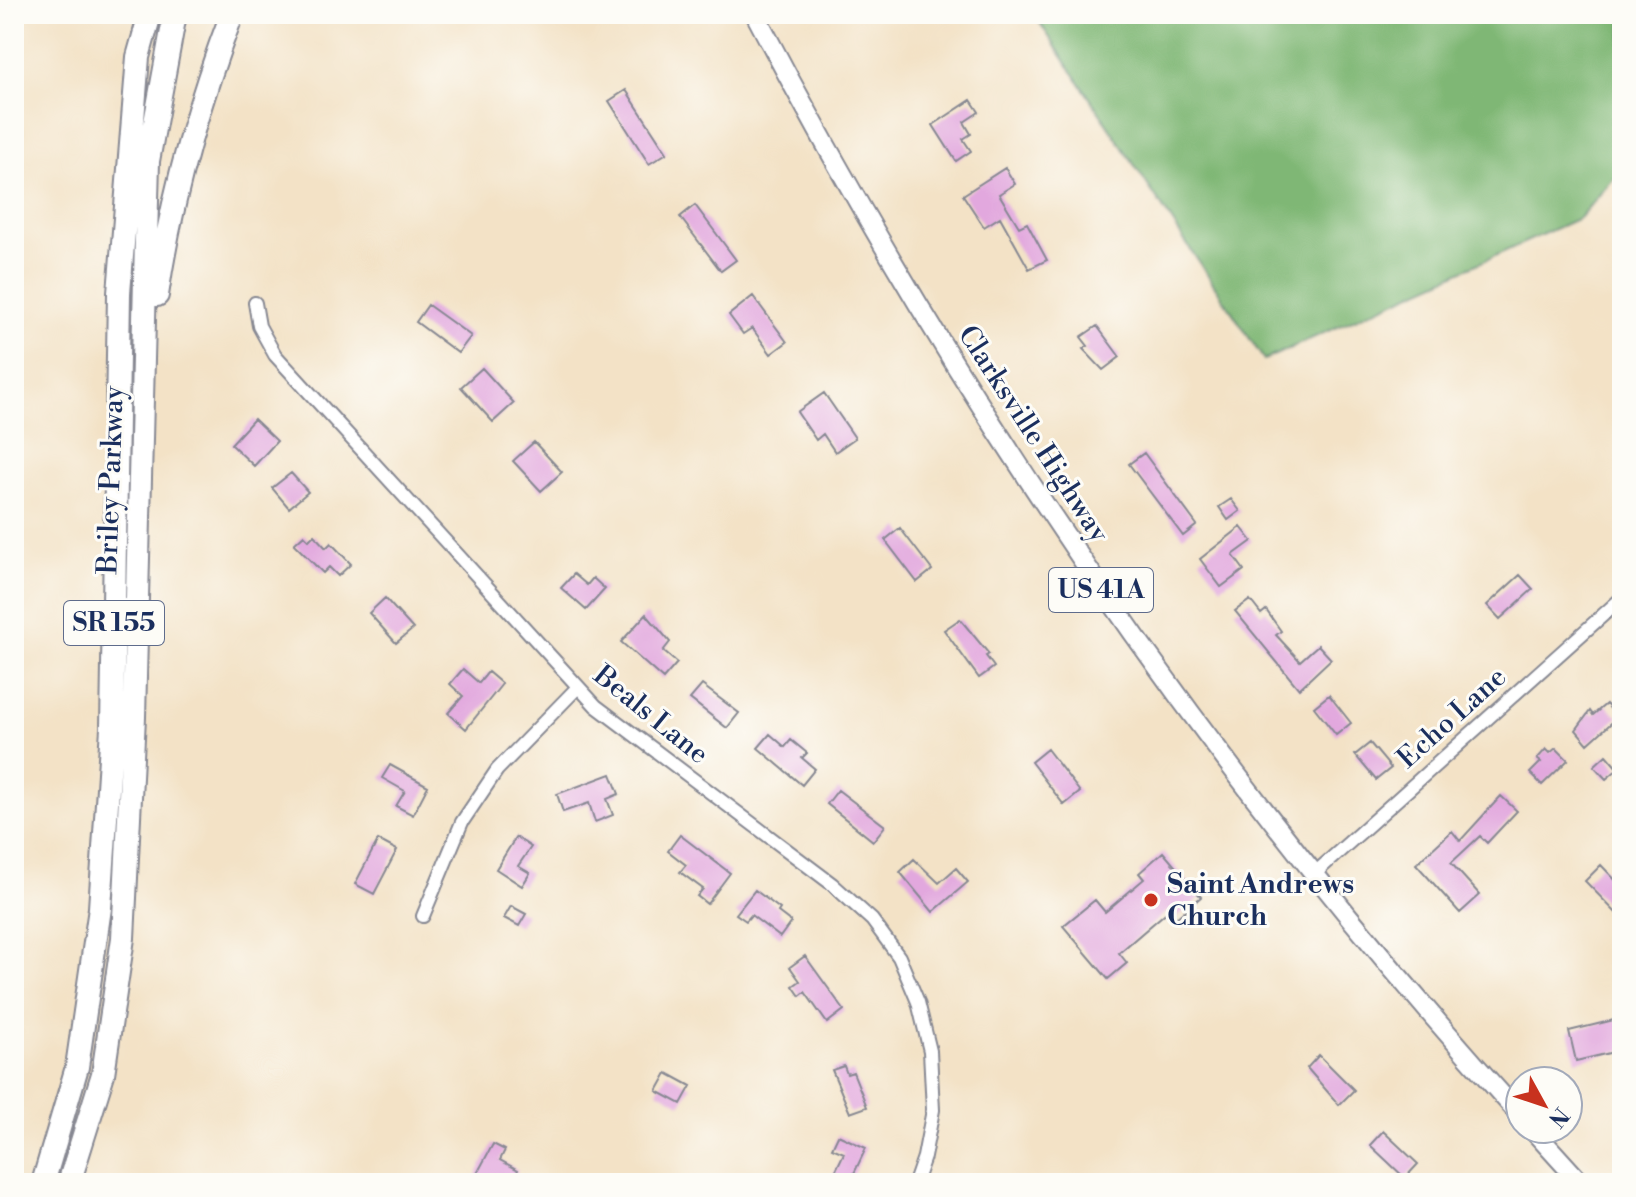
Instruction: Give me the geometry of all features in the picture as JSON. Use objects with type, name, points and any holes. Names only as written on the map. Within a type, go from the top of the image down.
[{"type":"highway","name":"Briley Parkway","points":[[43,1183],[77,1067],[100,908],[112,728],[119,293],[138,57],[148,14]]},
{"type":"highway","name":"Briley Parkway","points":[[69,1183],[103,1074],[123,938],[144,395],[148,161],[175,14]]},
{"type":"highway","points":[[144,395],[165,243],[215,59],[232,14]]},
{"type":"main road","name":"Clarksville Highway","points":[[755,14],[869,225],[1005,445],[1117,613],[1314,874],[1504,1096]]},
{"type":"main road","points":[[1547,1145],[1581,1183]]},
{"type":"street","name":"Beals Lane","points":[[255,303],[259,326],[275,355],[578,687],[630,733],[832,884],[872,920],[897,953],[918,1002],[930,1051],[933,1110],[924,1157],[915,1183]]},
{"type":"street","name":"Echo Lane","points":[[1314,874],[1622,598]]},
{"type":"street","points":[[423,916],[462,822],[497,770],[578,687]]},
{"type":"green space","points":[[1034,14],[1622,14],[1622,169],[1579,218],[1264,360]]},
{"type":"building","points":[[626,90],[667,153],[649,164],[609,101]]},
{"type":"building","points":[[971,100],[979,112],[964,122],[971,134],[963,139],[971,151],[956,161],[933,125]]},
{"type":"building","points":[[1005,168],[1015,184],[999,194],[1019,227],[1027,223],[1047,260],[1029,269],[1000,217],[984,227],[963,195]]},
{"type":"building","points":[[695,205],[736,260],[721,271],[680,217]]},
{"type":"building","points":[[753,296],[787,342],[771,354],[752,328],[743,334],[729,315]]},
{"type":"building","points":[[428,305],[471,336],[458,353],[416,322]]},
{"type":"building","points":[[1097,326],[1120,357],[1103,370],[1083,349],[1088,346],[1081,337]]},
{"type":"building","points":[[482,368],[514,403],[493,422],[461,387]]},
{"type":"building","points":[[824,393],[855,438],[835,452],[823,434],[816,440],[797,412]]},
{"type":"building","points":[[254,419],[277,441],[254,466],[231,444]]},
{"type":"building","points":[[534,442],[562,472],[541,491],[513,461]]},
{"type":"building","points":[[1144,453],[1197,525],[1183,536],[1129,464]]},
{"type":"building","points":[[291,473],[308,492],[289,508],[272,488]]},
{"type":"building","points":[[1231,499],[1240,511],[1228,520],[1219,507]]},
{"type":"building","points":[[1241,527],[1252,541],[1233,555],[1244,570],[1221,587],[1200,559]]},
{"type":"building","points":[[900,528],[932,570],[917,582],[885,540]]},
{"type":"building","points":[[304,535],[309,540],[314,535],[326,548],[331,543],[351,564],[338,576],[329,567],[323,573],[294,544]]},
{"type":"building","points":[[574,574],[587,585],[593,578],[605,589],[586,610],[561,588]]},
{"type":"building","points":[[1520,575],[1533,589],[1500,619],[1487,605]]},
{"type":"building","points":[[385,598],[413,629],[396,643],[369,613]]},
{"type":"building","points":[[1250,600],[1261,614],[1266,610],[1281,631],[1276,635],[1300,661],[1318,645],[1331,659],[1299,689],[1235,611]]},
{"type":"building","points":[[646,614],[670,642],[663,651],[677,663],[663,679],[621,642]]},
{"type":"building","points":[[960,619],[989,654],[986,656],[994,667],[979,678],[944,630]]},
{"type":"building","points":[[463,669],[479,683],[488,672],[502,684],[466,729],[448,713],[463,696],[450,684]]},
{"type":"building","points":[[702,685],[739,713],[727,728],[690,699]]},
{"type":"building","points":[[1329,695],[1351,723],[1336,735],[1314,707]]},
{"type":"building","points":[[1606,704],[1618,717],[1588,744],[1576,730],[1590,711],[1593,715]]},
{"type":"building","points":[[770,734],[785,747],[791,740],[807,753],[802,758],[815,769],[802,785],[758,748]]},
{"type":"building","points":[[1370,743],[1391,768],[1376,780],[1355,755]]},
{"type":"building","points":[[1556,748],[1568,760],[1542,785],[1530,773],[1541,762],[1537,759],[1546,749],[1550,753]]},
{"type":"building","points":[[1047,749],[1080,792],[1064,805],[1031,762]]},
{"type":"building","points":[[1606,755],[1618,769],[1606,779],[1594,766]]},
{"type":"building","points":[[390,765],[428,786],[413,815],[396,806],[405,791],[382,778]]},
{"type":"building","points":[[611,774],[619,794],[607,799],[613,815],[595,822],[589,803],[563,812],[557,794]]},
{"type":"building","points":[[838,790],[885,826],[873,841],[827,804]]},
{"type":"building","points":[[1501,796],[1517,811],[1487,843],[1480,836],[1451,863],[1480,895],[1460,913],[1416,864],[1452,831],[1460,841]]},
{"type":"building","points":[[680,835],[730,873],[707,904],[697,896],[703,889],[680,872],[686,865],[668,851]]},
{"type":"building","points":[[516,837],[531,847],[518,866],[530,873],[522,886],[496,869]]},
{"type":"building","points":[[378,840],[397,850],[374,894],[355,884]]},
{"type":"building","points":[[1163,852],[1201,897],[1176,918],[1169,910],[1119,953],[1127,963],[1108,979],[1063,926],[1095,900],[1105,912],[1144,879],[1139,873]]},
{"type":"building","points":[[914,859],[939,883],[956,868],[968,882],[933,912],[900,872]]},
{"type":"building","points":[[1601,865],[1622,887],[1622,919],[1585,881]]},
{"type":"building","points":[[755,890],[780,909],[778,912],[791,922],[780,937],[751,915],[746,921],[736,914]]},
{"type":"building","points":[[511,906],[526,914],[519,926],[504,918]]},
{"type":"building","points":[[805,956],[844,1010],[827,1023],[805,992],[800,996],[793,986],[800,981],[790,967]]},
{"type":"building","points":[[1622,1018],[1622,1050],[1576,1061],[1569,1031]]},
{"type":"building","points":[[1319,1055],[1354,1090],[1339,1105],[1307,1068]]},
{"type":"building","points":[[844,1066],[847,1074],[853,1072],[867,1107],[850,1113],[832,1070]]},
{"type":"building","points":[[667,1073],[691,1086],[681,1104],[657,1091]]},
{"type":"building","points":[[1383,1131],[1418,1164],[1405,1178],[1370,1145]]},
{"type":"building","points":[[838,1135],[866,1148],[850,1182],[834,1174],[844,1153],[832,1148]]},
{"type":"building","points":[[493,1144],[505,1150],[500,1160],[518,1170],[511,1183],[472,1183]]},
{"type":"place","name":"Saint Andrews Church","points":[[1151,900]]}]
